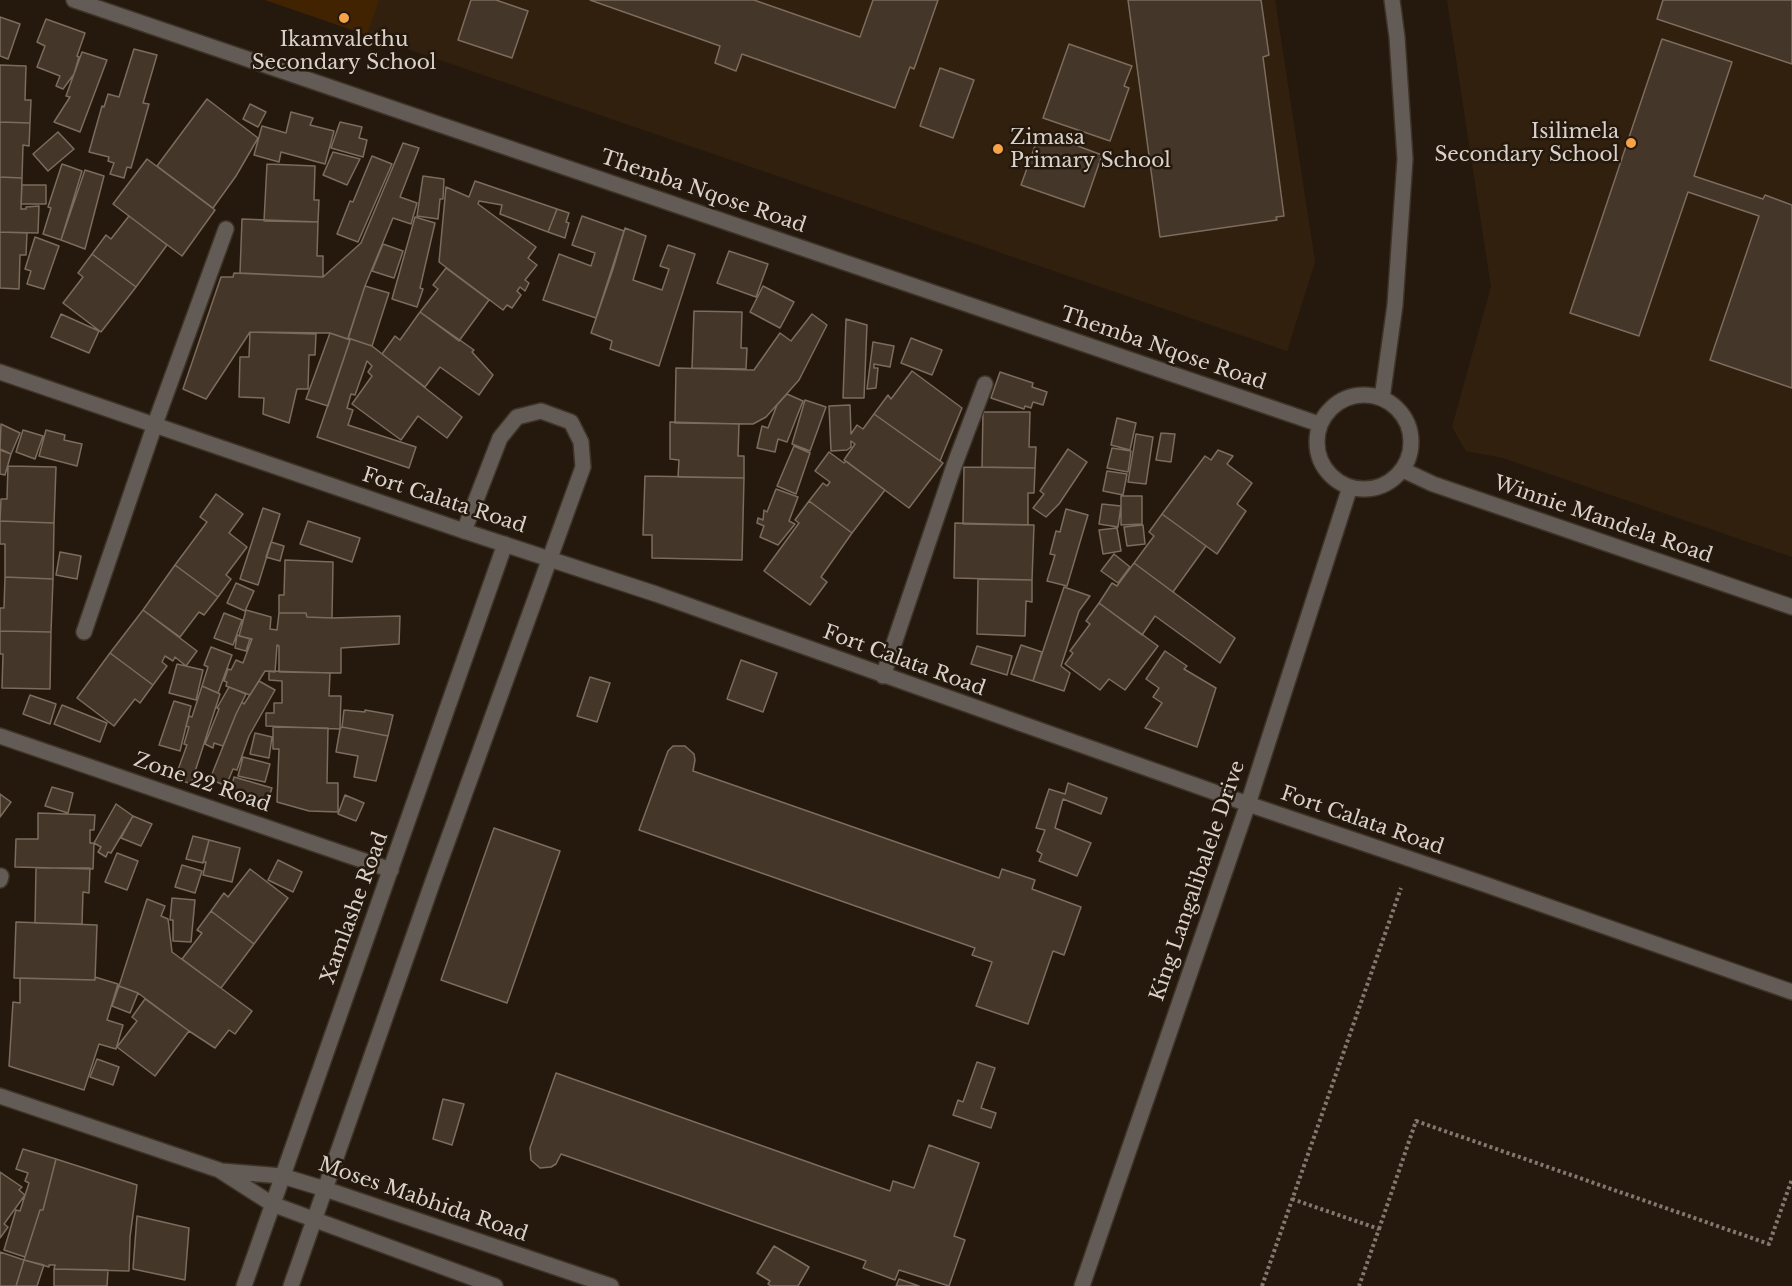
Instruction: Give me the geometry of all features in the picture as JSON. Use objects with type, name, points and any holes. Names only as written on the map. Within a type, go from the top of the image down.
[{"type":"street","name":"Themba Nqose Road","points":[[74,0],[1319,424]]},
{"type":"street","points":[[1383,398],[1395,305],[1406,159],[1392,0]]},
{"type":"street","points":[[84,632],[155,424],[226,229]]},
{"type":"street","name":"Fort Calata Road","points":[[0,372],[464,531],[656,594],[1248,804],[1792,992]]},
{"type":"street","points":[[883,676],[954,466],[985,384]]},
{"type":"street","points":[[1368,394],[1383,398],[1394,405],[1404,416],[1410,429],[1409,457],[1402,470],[1392,480],[1379,487],[1365,489],[1350,487],[1336,480],[1325,469],[1318,455],[1316,439],[1319,424],[1327,411],[1338,401],[1352,395],[1368,394]]},
{"type":"street","points":[[291,1286],[441,858],[583,467],[581,442],[571,422],[541,411],[517,417],[500,438],[464,531]]},
{"type":"street","name":"Winnie Mandela Road","points":[[1402,470],[1433,484],[1792,607]]},
{"type":"street","name":"King Langalibalele Drive","points":[[1082,1286],[1248,804],[1350,487]]},
{"type":"street","name":"Xamlashe Road","points":[[243,1286],[505,544]]},
{"type":"street","name":"Zone 22 Road","points":[[0,736],[391,870]]},
{"type":"street","name":"Moses Mabhida Road","points":[[0,1096],[219,1170],[282,1176],[326,1189],[611,1286]]},
{"type":"street","name":"Moses Mabhida Road","points":[[219,1170],[272,1204],[495,1286]]},
{"type":"path","points":[[1262,1286],[1411,859]]},
{"type":"path","points":[[1359,1286],[1416,1121],[1769,1244],[1792,1179]]},
{"type":"path","points":[[1292,1199],[1379,1229]]},
{"type":"shaded area","name":"Zimasa Primary School","points":[[265,0],[1275,0],[1315,262],[1287,351]]},
{"type":"shaded area","name":"Ikamvalethu Secondary School","points":[[265,0],[379,0],[367,35]]},
{"type":"shaded area","name":"Isilimela Secondary School","points":[[1447,0],[1792,0],[1792,557],[1503,458],[1466,451],[1452,427],[1491,287]]},
{"type":"building","points":[[471,0],[496,0],[528,11],[512,58],[458,40]]},
{"type":"building","points":[[590,0],[754,0],[860,37],[873,0],[938,0],[914,69],[910,67],[895,108],[742,54],[736,71],[715,63],[720,46]]},
{"type":"building","points":[[1128,0],[1261,0],[1269,55],[1263,57],[1284,216],[1276,217],[1277,220],[1160,237]]},
{"type":"building","points":[[1663,0],[1792,0],[1792,64],[1657,19]]},
{"type":"building","points":[[0,17],[20,24],[8,59],[0,56]]},
{"type":"building","points":[[46,19],[85,33],[74,74],[63,89],[56,86],[60,76],[37,67],[45,46],[37,42]]},
{"type":"building","points":[[1662,39],[1732,62],[1694,176],[1763,199],[1765,195],[1792,205],[1792,388],[1710,360],[1759,216],[1688,192],[1639,336],[1570,313]]},
{"type":"building","points":[[1069,44],[1132,66],[1124,86],[1129,88],[1110,141],[1043,118]]},
{"type":"building","points":[[134,49],[157,55],[143,103],[149,104],[131,168],[127,167],[124,178],[110,174],[114,163],[108,161],[109,157],[89,152],[102,106],[104,107],[108,94],[119,97]]},
{"type":"building","points":[[82,52],[107,60],[80,132],[54,122],[70,97],[66,96]]},
{"type":"building","points":[[0,65],[26,66],[25,100],[31,100],[30,123],[0,122]]},
{"type":"building","points":[[940,68],[974,80],[953,138],[920,126]]},
{"type":"building","points":[[207,99],[258,138],[236,176],[213,208],[157,166]]},
{"type":"building","points":[[250,104],[266,112],[258,127],[243,119]]},
{"type":"building","points":[[291,112],[313,118],[310,125],[334,131],[325,164],[281,152],[279,162],[254,155],[262,126],[286,133]]},
{"type":"building","points":[[0,122],[30,123],[29,146],[23,145],[22,178],[0,177]]},
{"type":"building","points":[[340,122],[362,127],[359,138],[367,140],[363,157],[331,148]]},
{"type":"building","points":[[58,132],[74,149],[48,171],[33,154]]},
{"type":"building","points":[[1040,132],[1102,155],[1084,207],[1021,185]]},
{"type":"building","points":[[403,143],[419,148],[400,197],[417,203],[411,224],[393,218],[365,286],[348,339],[330,333],[250,332],[206,399],[183,389],[221,277],[233,277],[234,273],[323,277],[361,243]]},
{"type":"building","points":[[333,152],[360,159],[347,185],[323,175]]},
{"type":"building","points":[[372,156],[392,164],[358,242],[337,234]]},
{"type":"building","points":[[147,159],[215,210],[182,256],[113,204]]},
{"type":"building","points":[[62,164],[82,171],[61,240],[43,234],[51,208],[48,207]]},
{"type":"building","points":[[267,164],[315,166],[314,200],[319,200],[318,222],[264,221]]},
{"type":"building","points":[[85,170],[104,176],[85,249],[61,240]]},
{"type":"building","points":[[423,176],[444,179],[443,199],[440,199],[438,219],[417,216]]},
{"type":"building","points":[[0,177],[22,178],[21,209],[39,206],[38,233],[0,232]]},
{"type":"building","points":[[475,181],[557,209],[548,232],[500,214],[502,205],[479,201],[478,204],[536,247],[528,258],[537,265],[525,280],[529,283],[525,291],[520,287],[517,291],[521,295],[512,308],[507,305],[503,310],[439,262],[446,187],[469,197]]},
{"type":"building","points":[[22,185],[46,185],[46,204],[21,204]]},
{"type":"building","points":[[557,209],[569,213],[565,238],[548,232]]},
{"type":"building","points":[[129,216],[167,245],[136,287],[92,254],[106,235],[111,239]]},
{"type":"building","points":[[582,216],[624,231],[596,318],[543,300],[559,254],[591,266],[595,253],[572,245]]},
{"type":"building","points":[[415,217],[435,223],[420,288],[423,289],[417,307],[392,299]]},
{"type":"building","points":[[242,219],[318,222],[317,256],[323,256],[323,277],[240,273]]},
{"type":"building","points":[[625,228],[646,236],[633,280],[662,290],[669,269],[660,266],[668,245],[695,254],[659,366],[610,349],[612,341],[591,333]]},
{"type":"building","points":[[0,232],[27,233],[26,255],[20,255],[19,289],[0,288]]},
{"type":"building","points":[[35,237],[59,246],[44,289],[27,284],[31,271],[25,269]]},
{"type":"building","points":[[383,244],[403,251],[394,278],[372,271]]},
{"type":"building","points":[[729,251],[768,264],[756,297],[717,283]]},
{"type":"building","points":[[92,254],[136,287],[101,332],[63,303],[83,277],[78,273]]},
{"type":"building","points":[[446,268],[489,300],[459,341],[420,312],[438,289],[433,285]]},
{"type":"building","points":[[365,286],[389,293],[372,346],[348,338]]},
{"type":"building","points":[[763,286],[794,302],[780,328],[750,312]]},
{"type":"building","points":[[694,311],[742,312],[741,348],[747,348],[746,369],[692,368]]},
{"type":"building","points":[[420,312],[474,350],[472,352],[493,375],[479,395],[440,367],[425,387],[382,354],[395,336],[400,340]]},
{"type":"building","points":[[61,314],[99,331],[89,353],[51,337]]},
{"type":"building","points":[[812,314],[827,325],[799,380],[766,417],[753,424],[675,423],[676,368],[754,370],[780,333],[791,341]]},
{"type":"building","points":[[846,319],[867,325],[864,398],[843,398]]},
{"type":"building","points":[[250,332],[316,334],[315,355],[309,355],[308,389],[297,389],[289,423],[263,414],[264,398],[239,397],[240,357],[249,357]]},
{"type":"building","points":[[330,333],[350,340],[328,406],[306,399]]},
{"type":"building","points":[[348,338],[372,346],[462,417],[447,438],[418,416],[401,440],[352,404],[372,376],[368,372],[372,366],[367,361],[355,395],[351,394],[347,408],[353,410],[348,425],[416,447],[409,468],[317,437],[350,340]]},
{"type":"building","points":[[911,338],[942,350],[932,375],[901,363]]},
{"type":"building","points":[[873,342],[894,346],[890,367],[874,364],[874,368],[878,368],[876,388],[867,389]]},
{"type":"building","points":[[912,371],[962,408],[940,461],[874,414],[888,395],[891,399]]},
{"type":"building","points":[[1000,372],[1033,383],[1032,387],[1047,392],[1043,405],[1033,402],[1031,408],[1025,406],[1024,409],[991,398]]},
{"type":"building","points":[[787,394],[803,401],[787,442],[778,439],[775,452],[757,448],[762,426],[768,428],[777,405]]},
{"type":"building","points":[[805,400],[826,407],[810,451],[792,444]]},
{"type":"building","points":[[850,405],[851,434],[857,425],[863,429],[874,414],[943,463],[909,508],[844,460],[855,444],[851,441],[851,447],[847,450],[831,451],[829,406]]},
{"type":"building","points":[[983,412],[1030,412],[1029,447],[1036,447],[1035,468],[982,467]]},
{"type":"building","points":[[1117,418],[1136,423],[1130,450],[1111,445]]},
{"type":"building","points":[[670,422],[739,424],[738,456],[744,456],[744,478],[678,477],[679,460],[670,459]]},
{"type":"building","points":[[1,424],[20,433],[11,454],[0,449]]},
{"type":"building","points":[[23,430],[43,436],[35,459],[16,452]]},
{"type":"building","points":[[46,430],[65,435],[64,440],[82,444],[77,466],[39,456]]},
{"type":"building","points":[[1161,433],[1175,434],[1171,462],[1156,460]]},
{"type":"building","points":[[1136,434],[1153,437],[1146,484],[1128,482]]},
{"type":"building","points":[[794,446],[810,453],[796,494],[777,486]]},
{"type":"building","points":[[1112,448],[1131,451],[1128,472],[1107,468]]},
{"type":"building","points":[[1068,449],[1087,462],[1059,504],[1046,517],[1033,508],[1044,494],[1040,491]]},
{"type":"building","points":[[0,450],[11,454],[5,475],[0,474]]},
{"type":"building","points":[[1218,450],[1233,456],[1227,464],[1252,483],[1237,504],[1246,511],[1217,554],[1162,514],[1205,456],[1211,460]]},
{"type":"building","points":[[829,452],[844,463],[846,461],[885,490],[852,533],[809,501],[823,483],[827,486],[830,482],[815,471]]},
{"type":"building","points":[[8,466],[56,467],[54,523],[0,521],[1,499],[7,499]]},
{"type":"building","points":[[964,467],[1035,468],[1034,493],[1028,493],[1028,525],[963,524]]},
{"type":"building","points":[[1107,471],[1127,474],[1123,495],[1103,491]]},
{"type":"building","points":[[645,476],[744,478],[742,560],[652,558],[652,535],[643,535]]},
{"type":"building","points":[[776,489],[798,497],[789,521],[795,524],[778,545],[760,537],[764,526],[757,523],[758,518],[763,520],[764,510],[767,512]]},
{"type":"building","points":[[216,494],[243,514],[229,533],[247,547],[226,575],[231,579],[218,597],[175,565],[207,522],[200,517]]},
{"type":"building","points":[[1121,496],[1142,496],[1142,524],[1121,525]]},
{"type":"building","points":[[809,501],[852,533],[821,577],[827,582],[810,605],[764,571],[799,523],[795,520]]},
{"type":"building","points":[[1102,504],[1121,506],[1118,527],[1099,524]]},
{"type":"building","points":[[263,508],[280,514],[258,585],[240,579]]},
{"type":"building","points":[[1066,509],[1088,515],[1067,586],[1047,581],[1055,555],[1050,554],[1056,531],[1060,532]]},
{"type":"building","points":[[1162,514],[1206,546],[1173,592],[1134,563],[1154,536],[1149,532]]},
{"type":"building","points":[[0,521],[54,523],[53,579],[5,577],[5,544],[0,544]]},
{"type":"building","points":[[308,521],[360,538],[352,562],[300,544]]},
{"type":"building","points":[[955,523],[1034,525],[1032,580],[954,578]]},
{"type":"building","points":[[1143,525],[1145,544],[1127,546],[1124,527]]},
{"type":"building","points":[[1117,528],[1121,551],[1103,554],[1099,530]]},
{"type":"building","points":[[271,542],[284,546],[280,561],[266,557]]},
{"type":"building","points":[[60,552],[81,556],[77,579],[56,575]]},
{"type":"building","points":[[1114,554],[1130,567],[1118,583],[1101,571]]},
{"type":"building","points":[[285,560],[333,562],[332,618],[307,617],[306,613],[279,613],[279,595],[284,595]]},
{"type":"building","points":[[1134,563],[1235,638],[1220,663],[1155,616],[1142,635],[1099,603],[1112,583],[1117,586]]},
{"type":"building","points":[[175,565],[218,597],[204,615],[199,612],[180,637],[143,610]]},
{"type":"building","points":[[5,577],[53,579],[51,632],[0,631],[0,608],[4,608]]},
{"type":"building","points":[[978,579],[1032,580],[1032,602],[1026,601],[1025,636],[977,634]]},
{"type":"building","points":[[236,583],[254,591],[245,611],[227,603]]},
{"type":"building","points":[[1064,587],[1090,596],[1079,611],[1061,666],[1070,673],[1064,691],[1033,681]]},
{"type":"building","points":[[1099,603],[1158,646],[1125,690],[1109,679],[1100,690],[1065,664],[1073,653],[1070,651],[1090,624],[1086,621]]},
{"type":"building","points":[[143,610],[197,651],[186,666],[175,657],[173,661],[165,656],[162,662],[167,666],[153,685],[110,653]]},
{"type":"building","points":[[246,610],[271,617],[270,629],[277,630],[279,613],[306,613],[307,617],[332,618],[400,616],[399,644],[341,648],[341,673],[279,672],[279,646],[277,645],[275,672],[265,671],[250,695],[226,686],[227,682],[224,681],[228,669],[231,670],[236,660],[243,663],[252,639],[239,636]]},
{"type":"building","points":[[224,613],[242,620],[233,645],[214,638]]},
{"type":"building","points":[[0,631],[51,632],[50,689],[2,688],[3,654],[0,654]]},
{"type":"building","points":[[237,635],[250,639],[246,651],[235,648]]},
{"type":"building","points":[[1021,645],[1042,652],[1033,681],[1011,674]]},
{"type":"building","points":[[977,646],[1012,656],[1007,675],[971,664]]},
{"type":"building","points":[[211,647],[232,655],[218,693],[202,686],[208,667],[204,665]]},
{"type":"building","points":[[1165,651],[1187,666],[1184,669],[1216,688],[1197,747],[1145,728],[1162,703],[1153,697],[1159,688],[1146,679]]},
{"type":"building","points":[[110,653],[153,685],[140,703],[135,699],[114,726],[77,698]]},
{"type":"building","points":[[741,660],[777,673],[763,712],[727,699]]},
{"type":"building","points":[[177,664],[203,670],[196,700],[169,693]]},
{"type":"building","points":[[269,671],[330,673],[329,696],[341,696],[340,729],[266,726],[266,713],[274,713],[274,703],[282,703],[282,681],[269,680]]},
{"type":"building","points":[[590,677],[610,683],[597,722],[577,716]]},
{"type":"building","points":[[259,681],[275,690],[249,736],[237,770],[233,769],[226,786],[210,779],[242,702],[244,704]]},
{"type":"building","points":[[202,686],[220,694],[191,784],[175,778],[187,745],[184,744],[189,727],[186,726],[189,716],[192,717]]},
{"type":"building","points":[[229,687],[246,694],[223,746],[214,743],[213,748],[205,744],[219,709],[217,708]]},
{"type":"building","points":[[30,695],[56,704],[50,724],[23,714]]},
{"type":"building","points":[[174,701],[191,706],[180,751],[159,745]]},
{"type":"building","points":[[62,705],[107,723],[100,742],[54,724]]},
{"type":"building","points":[[344,710],[365,712],[365,710],[393,715],[388,736],[342,727]]},
{"type":"building","points":[[273,727],[328,728],[327,783],[338,783],[338,812],[309,811],[277,802],[279,749],[273,749]]},
{"type":"building","points":[[342,727],[388,736],[376,781],[354,777],[358,756],[336,752]]},
{"type":"building","points":[[255,733],[272,737],[269,758],[250,754]]},
{"type":"building","points":[[673,746],[685,746],[694,754],[693,771],[999,878],[1002,869],[1035,880],[1032,889],[1081,907],[1064,955],[1053,951],[1028,1024],[976,1006],[992,962],[972,955],[975,948],[639,830],[668,751]]},
{"type":"building","points":[[243,757],[270,764],[265,782],[238,776]]},
{"type":"building","points":[[234,777],[272,788],[266,806],[230,793]]},
{"type":"building","points":[[1068,783],[1107,798],[1101,814],[1063,799],[1055,828],[1091,843],[1077,876],[1039,861],[1042,854],[1037,851],[1045,830],[1036,828],[1049,789],[1065,794]]},
{"type":"building","points":[[52,787],[73,793],[68,813],[45,806]]},
{"type":"building","points":[[0,794],[11,802],[0,817]]},
{"type":"building","points":[[345,795],[364,803],[356,821],[338,814]]},
{"type":"building","points":[[116,804],[133,816],[111,853],[108,852],[106,857],[98,852],[101,847],[94,843]]},
{"type":"building","points":[[38,813],[95,815],[94,830],[90,830],[90,843],[94,843],[93,869],[15,867],[16,839],[38,839]]},
{"type":"building","points":[[133,816],[152,824],[141,846],[121,838]]},
{"type":"building","points":[[494,828],[560,851],[507,1003],[441,980]]},
{"type":"building","points":[[193,836],[209,840],[203,863],[186,859]]},
{"type":"building","points":[[209,840],[240,848],[232,882],[203,875],[206,862],[203,862]]},
{"type":"building","points":[[117,853],[138,861],[127,890],[105,882]]},
{"type":"building","points":[[278,860],[302,872],[293,892],[268,880]]},
{"type":"building","points":[[182,865],[202,871],[195,893],[175,887]]},
{"type":"building","points":[[36,868],[90,868],[89,893],[83,892],[82,924],[35,923]]},
{"type":"building","points":[[250,869],[288,898],[254,944],[211,911],[224,893],[228,897]]},
{"type":"building","points":[[172,898],[195,900],[191,942],[173,941],[173,920],[170,920]]},
{"type":"building","points":[[147,899],[165,906],[161,916],[168,919],[172,952],[252,1011],[235,1034],[229,1030],[215,1048],[138,993],[119,986]]},
{"type":"building","points":[[211,911],[254,944],[221,988],[182,959],[202,933],[197,930]]},
{"type":"building","points":[[16,922],[97,925],[95,980],[14,978]]},
{"type":"building","points":[[95,977],[118,984],[107,1020],[123,1025],[116,1049],[99,1044],[84,1090],[9,1066],[13,1002],[20,1003],[20,978],[95,980]]},
{"type":"building","points":[[119,986],[138,993],[130,1013],[112,1006]]},
{"type":"building","points":[[145,999],[189,1031],[155,1076],[117,1047],[137,1021],[132,1017]]},
{"type":"building","points":[[97,1059],[119,1067],[113,1085],[90,1077]]},
{"type":"building","points":[[977,1062],[995,1068],[981,1108],[996,1113],[991,1128],[953,1115],[958,1100],[963,1102]]},
{"type":"building","points":[[556,1073],[890,1191],[893,1181],[914,1188],[929,1145],[979,1163],[954,1236],[965,1240],[949,1286],[899,1270],[895,1280],[863,1268],[866,1261],[561,1154],[556,1164],[540,1168],[531,1160],[530,1148]]},
{"type":"building","points":[[443,1099],[464,1104],[452,1145],[433,1139]]},
{"type":"building","points":[[23,1149],[56,1159],[43,1210],[40,1210],[25,1257],[4,1250],[16,1210],[20,1211],[29,1183],[25,1181],[28,1173],[16,1169]]},
{"type":"building","points":[[56,1159],[137,1185],[130,1237],[129,1271],[54,1269],[55,1265],[49,1265],[49,1267],[24,1260],[40,1210],[43,1210]]},
{"type":"building","points":[[0,1172],[22,1187],[19,1190],[25,1195],[4,1224],[8,1227],[0,1238]]},
{"type":"building","points":[[137,1216],[189,1228],[185,1280],[133,1269]]},
{"type":"building","points":[[774,1246],[809,1267],[798,1286],[771,1286],[768,1284],[770,1281],[757,1273]]},
{"type":"building","points":[[0,1252],[24,1260],[16,1286],[0,1286]]},
{"type":"building","points":[[24,1260],[44,1265],[37,1286],[16,1286]]},
{"type":"building","points":[[54,1269],[108,1270],[107,1286],[54,1286]]},
{"type":"building","points":[[899,1279],[919,1286],[896,1286]]},
{"type":"place","name":"Ikamvalethu Secondary School","points":[[344,18]]},
{"type":"place","name":"Isilimela Secondary School","points":[[1631,143]]},
{"type":"place","name":"Zimasa Primary School","points":[[998,149]]}]
